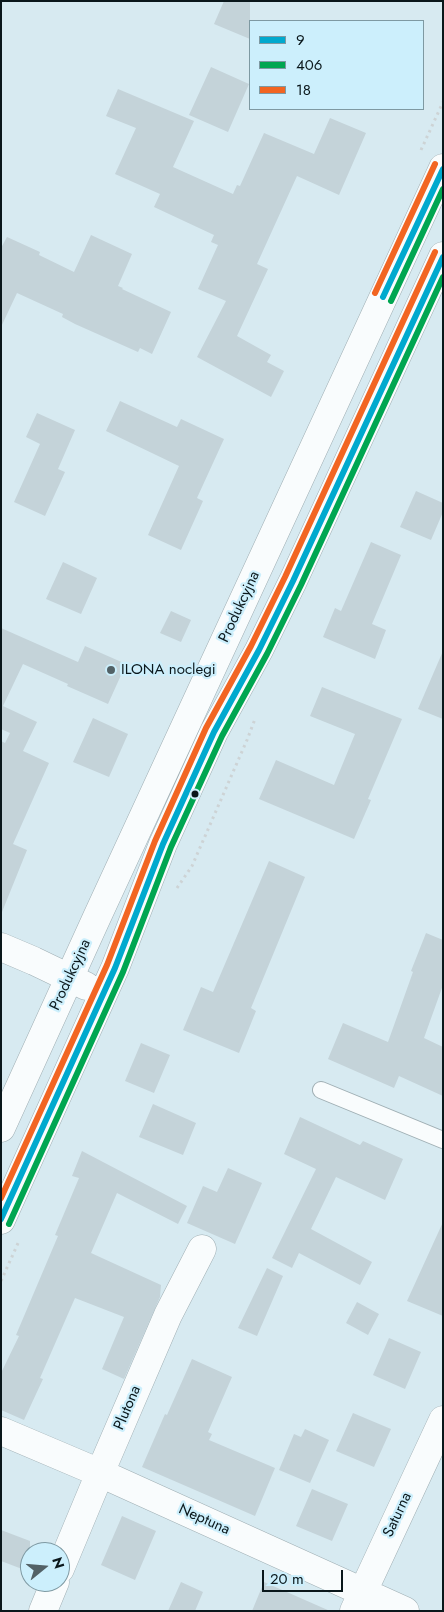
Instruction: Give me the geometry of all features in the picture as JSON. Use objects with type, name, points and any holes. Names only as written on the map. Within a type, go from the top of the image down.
[{"type":"main road","name":"Produkcyjna","points":[[1,1128],[443,168]]},
{"type":"main road","points":[[1,1220],[122,950],[163,844],[211,740],[293,581],[443,256]]},
{"type":"main road","points":[[1,947],[103,994]]},
{"type":"main road","name":"Plutona","points":[[70,1545],[168,1315],[202,1250]]},
{"type":"main road","name":"Saturna","points":[[358,1601],[443,1420]]},
{"type":"main road","name":"Neptuna","points":[[1,1431],[100,1473],[358,1601],[405,1611]]},
{"type":"main road","points":[[43,1611],[51,1592]]},
{"type":"lane","points":[[321,1090],[443,1140]]},
{"type":"path","points":[[174,893],[192,866],[257,713]]},
{"type":"building","points":[[224,1],[250,1],[249,39],[214,24]]},
{"type":"building","points":[[211,67],[249,84],[228,132],[189,115]]},
{"type":"building","points":[[118,89],[194,121],[173,167],[233,194],[237,185],[240,186],[264,133],[314,154],[330,118],[366,133],[339,195],[297,176],[257,264],[268,269],[237,336],[271,355],[267,362],[284,371],[271,397],[197,357],[226,301],[198,289],[218,245],[211,242],[214,235],[154,207],[160,194],[115,174],[136,128],[106,116]]},
{"type":"building","points":[[91,235],[132,254],[118,286],[171,312],[152,354],[140,348],[138,352],[75,324],[62,317],[63,314],[17,293],[1,327],[1,248],[7,237],[40,252],[39,255],[74,272]]},
{"type":"building","points":[[120,401],[177,427],[181,419],[224,439],[197,498],[203,501],[181,550],[148,535],[179,466],[106,431]]},
{"type":"building","points":[[37,413],[75,430],[58,469],[65,472],[45,516],[14,502],[40,444],[26,437]]},
{"type":"building","points":[[416,491],[443,503],[443,512],[431,540],[400,527]]},
{"type":"building","points":[[371,542],[401,555],[372,624],[386,630],[375,659],[323,637],[335,608],[341,611]]},
{"type":"building","points":[[63,562],[97,578],[81,614],[46,599]]},
{"type":"building","points":[[171,611],[191,620],[181,642],[160,633]]},
{"type":"building","points":[[1,628],[78,662],[85,646],[126,664],[108,704],[23,664],[3,706],[37,722],[23,751],[49,763],[13,844],[27,850],[2,912],[1,741],[5,743],[10,733],[1,729]]},
{"type":"building","points":[[443,651],[443,719],[418,709]]},
{"type":"building","points":[[322,687],[402,719],[368,799],[371,800],[354,839],[259,799],[276,760],[334,785],[355,734],[310,716]]},
{"type":"building","points":[[93,718],[128,734],[109,777],[73,762]]},
{"type":"building","points":[[269,861],[305,877],[251,1008],[256,1011],[239,1053],[183,1030],[201,987],[213,992]]},
{"type":"building","points":[[426,933],[443,940],[443,985],[424,1038],[443,1047],[443,1096],[399,1076],[394,1088],[328,1059],[343,1023],[388,1042],[413,972],[411,971]]},
{"type":"building","points":[[141,1043],[170,1055],[154,1093],[125,1081]]},
{"type":"building","points":[[153,1104],[196,1123],[183,1155],[139,1137]]},
{"type":"building","points":[[300,1117],[360,1145],[363,1141],[403,1159],[385,1200],[336,1177],[311,1229],[372,1262],[360,1285],[299,1253],[292,1268],[272,1258],[316,1169],[284,1154]]},
{"type":"building","points":[[82,1151],[187,1206],[178,1224],[117,1193],[91,1253],[161,1285],[160,1297],[124,1379],[102,1369],[124,1317],[75,1298],[40,1378],[43,1379],[24,1420],[1,1410],[1,1373],[19,1336],[16,1335],[58,1236],[55,1235],[79,1178],[72,1176]]},
{"type":"building","points":[[228,1168],[262,1183],[235,1244],[187,1223],[203,1186],[217,1192]]},
{"type":"building","points":[[443,1222],[443,1316],[407,1301]]},
{"type":"building","points":[[267,1268],[283,1276],[257,1336],[238,1328]]},
{"type":"building","points":[[357,1302],[379,1314],[368,1335],[346,1323]]},
{"type":"building","points":[[389,1338],[421,1352],[405,1389],[373,1375]]},
{"type":"building","points":[[192,1359],[232,1377],[208,1432],[212,1434],[209,1440],[275,1468],[255,1516],[142,1467]]},
{"type":"building","points":[[353,1413],[391,1429],[374,1467],[336,1451]]},
{"type":"building","points":[[305,1429],[329,1440],[310,1483],[279,1470],[294,1434],[301,1437]]},
{"type":"building","points":[[312,1489],[348,1504],[332,1541],[296,1526]]},
{"type":"building","points":[[122,1516],[156,1531],[135,1580],[101,1565]]},
{"type":"building","points":[[1,1530],[30,1541],[20,1542],[20,1568],[1,1561]]},
{"type":"building","points":[[181,1582],[203,1592],[195,1611],[168,1611]]},
{"type":"building","points":[[264,1582],[330,1611],[252,1611]]},
{"type":"transit line","name":"18","points":[[375,293],[435,164]]},
{"type":"transit line","name":"9","points":[[383,297],[443,169]]},
{"type":"transit line","name":"406","points":[[391,301],[443,189]]},
{"type":"transit line","name":"18","points":[[1,1198],[107,965],[155,841],[206,728],[251,646],[285,577],[435,252]]},
{"type":"transit line","name":"9","points":[[1,1219],[115,968],[163,844],[214,732],[259,650],[293,581],[443,257]]},
{"type":"transit line","name":"406","points":[[9,1224],[123,972],[171,847],[222,736],[267,654],[301,585],[443,277]]},
{"type":"place","name":"ILONA noclegi","points":[[111,670]]}]
